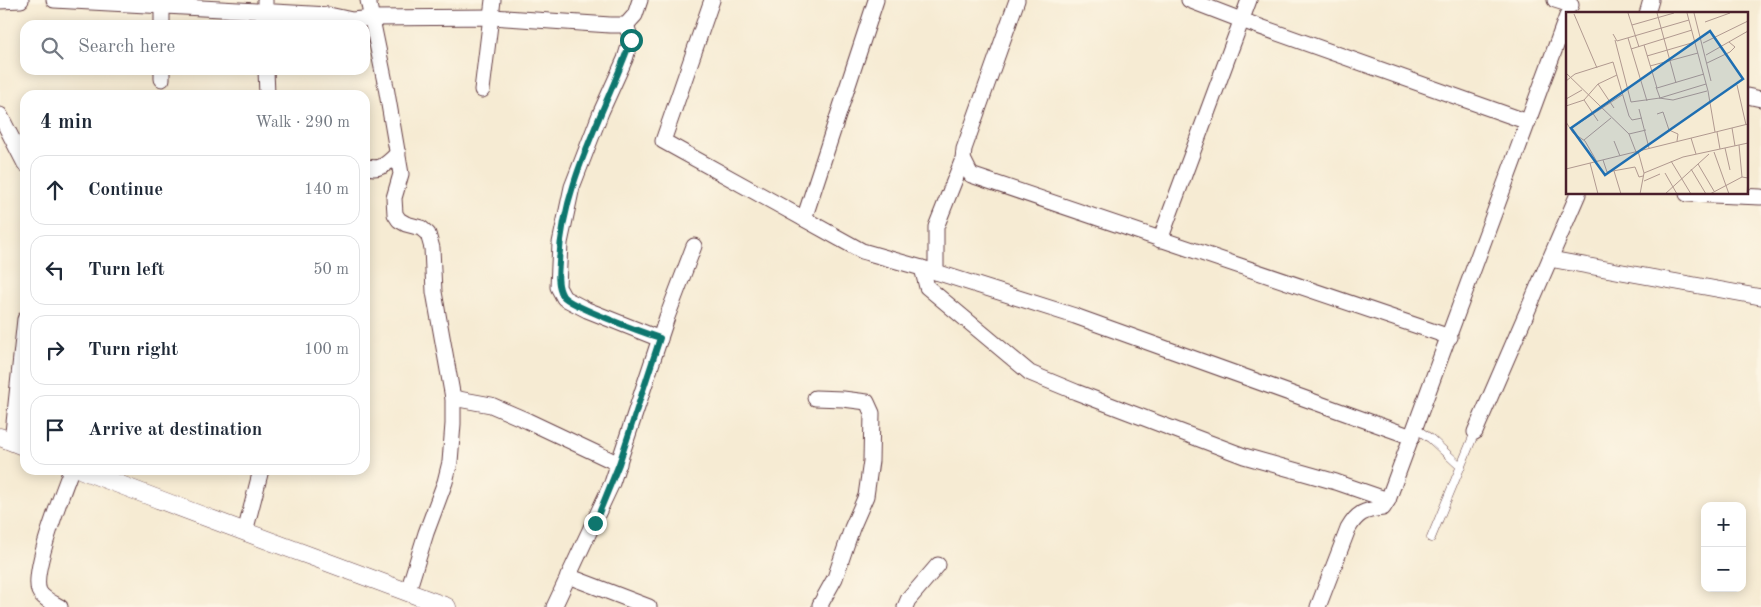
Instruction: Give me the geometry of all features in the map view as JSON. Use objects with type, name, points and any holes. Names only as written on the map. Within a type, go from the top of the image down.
[{"type":"street","points":[[0,1],[21,0]]},
{"type":"street","points":[[54,0],[162,4],[329,15],[352,20],[373,18],[492,18],[626,25]]},
{"type":"street","points":[[368,0],[373,18],[401,174],[394,198],[395,214],[399,220],[422,228],[428,234],[432,248],[434,292],[453,398],[454,424],[450,462],[408,591]]},
{"type":"street","points":[[482,90],[493,0]]},
{"type":"street","points":[[626,25],[635,15],[640,0]]},
{"type":"street","points":[[712,0],[663,142],[862,251],[1075,316],[1413,432]]},
{"type":"street","points":[[804,219],[876,0]]},
{"type":"street","points":[[1017,0],[964,149],[963,159],[936,226],[927,287],[1030,373],[1244,456],[1336,482],[1388,500]]},
{"type":"street","points":[[1189,0],[1528,122]]},
{"type":"street","points":[[1160,240],[1249,0]]},
{"type":"street","points":[[1555,0],[1570,9]]},
{"type":"street","points":[[1647,12],[1651,0]]},
{"type":"street","points":[[162,4],[162,20]]},
{"type":"street","points":[[1318,607],[1354,518],[1361,513],[1382,508],[1388,500],[1566,20]]},
{"type":"street","points":[[626,25],[631,40],[594,128],[570,195],[560,243],[558,287],[564,298],[587,310],[660,338]]},
{"type":"street","points":[[266,75],[267,90]]},
{"type":"street","points":[[1748,96],[1761,99]]},
{"type":"street","points":[[0,115],[20,154]]},
{"type":"street","points":[[370,168],[386,165],[398,153]]},
{"type":"street","points":[[963,159],[971,176],[1450,336]]},
{"type":"street","points":[[1476,432],[1578,195]]},
{"type":"street","points":[[1706,195],[1761,198]]},
{"type":"street","points":[[554,607],[595,523],[619,464],[660,338],[694,246]]},
{"type":"street","points":[[1550,259],[1761,297]]},
{"type":"street","points":[[12,442],[20,366]]},
{"type":"street","points":[[453,398],[491,405],[528,420],[619,464]]},
{"type":"street","points":[[815,398],[843,398],[867,402],[872,413],[871,461],[866,496],[834,578],[820,605],[821,607]]},
{"type":"street","points":[[60,607],[39,592],[37,581],[54,517],[69,475]]},
{"type":"street","points":[[95,475],[408,591],[427,603],[447,607]]},
{"type":"street","points":[[245,532],[260,475]]},
{"type":"street","points":[[905,607],[908,600],[938,565]]},
{"type":"street","points":[[568,576],[649,607]]},
{"type":"lane","points":[[1413,432],[1431,439],[1461,467]]},
{"type":"lane","points":[[1431,538],[1476,432]]},
{"type":"route","points":[[595,523],[619,464],[660,338],[587,310],[564,298],[558,287],[558,266],[560,243],[572,187],[631,40]]}]
